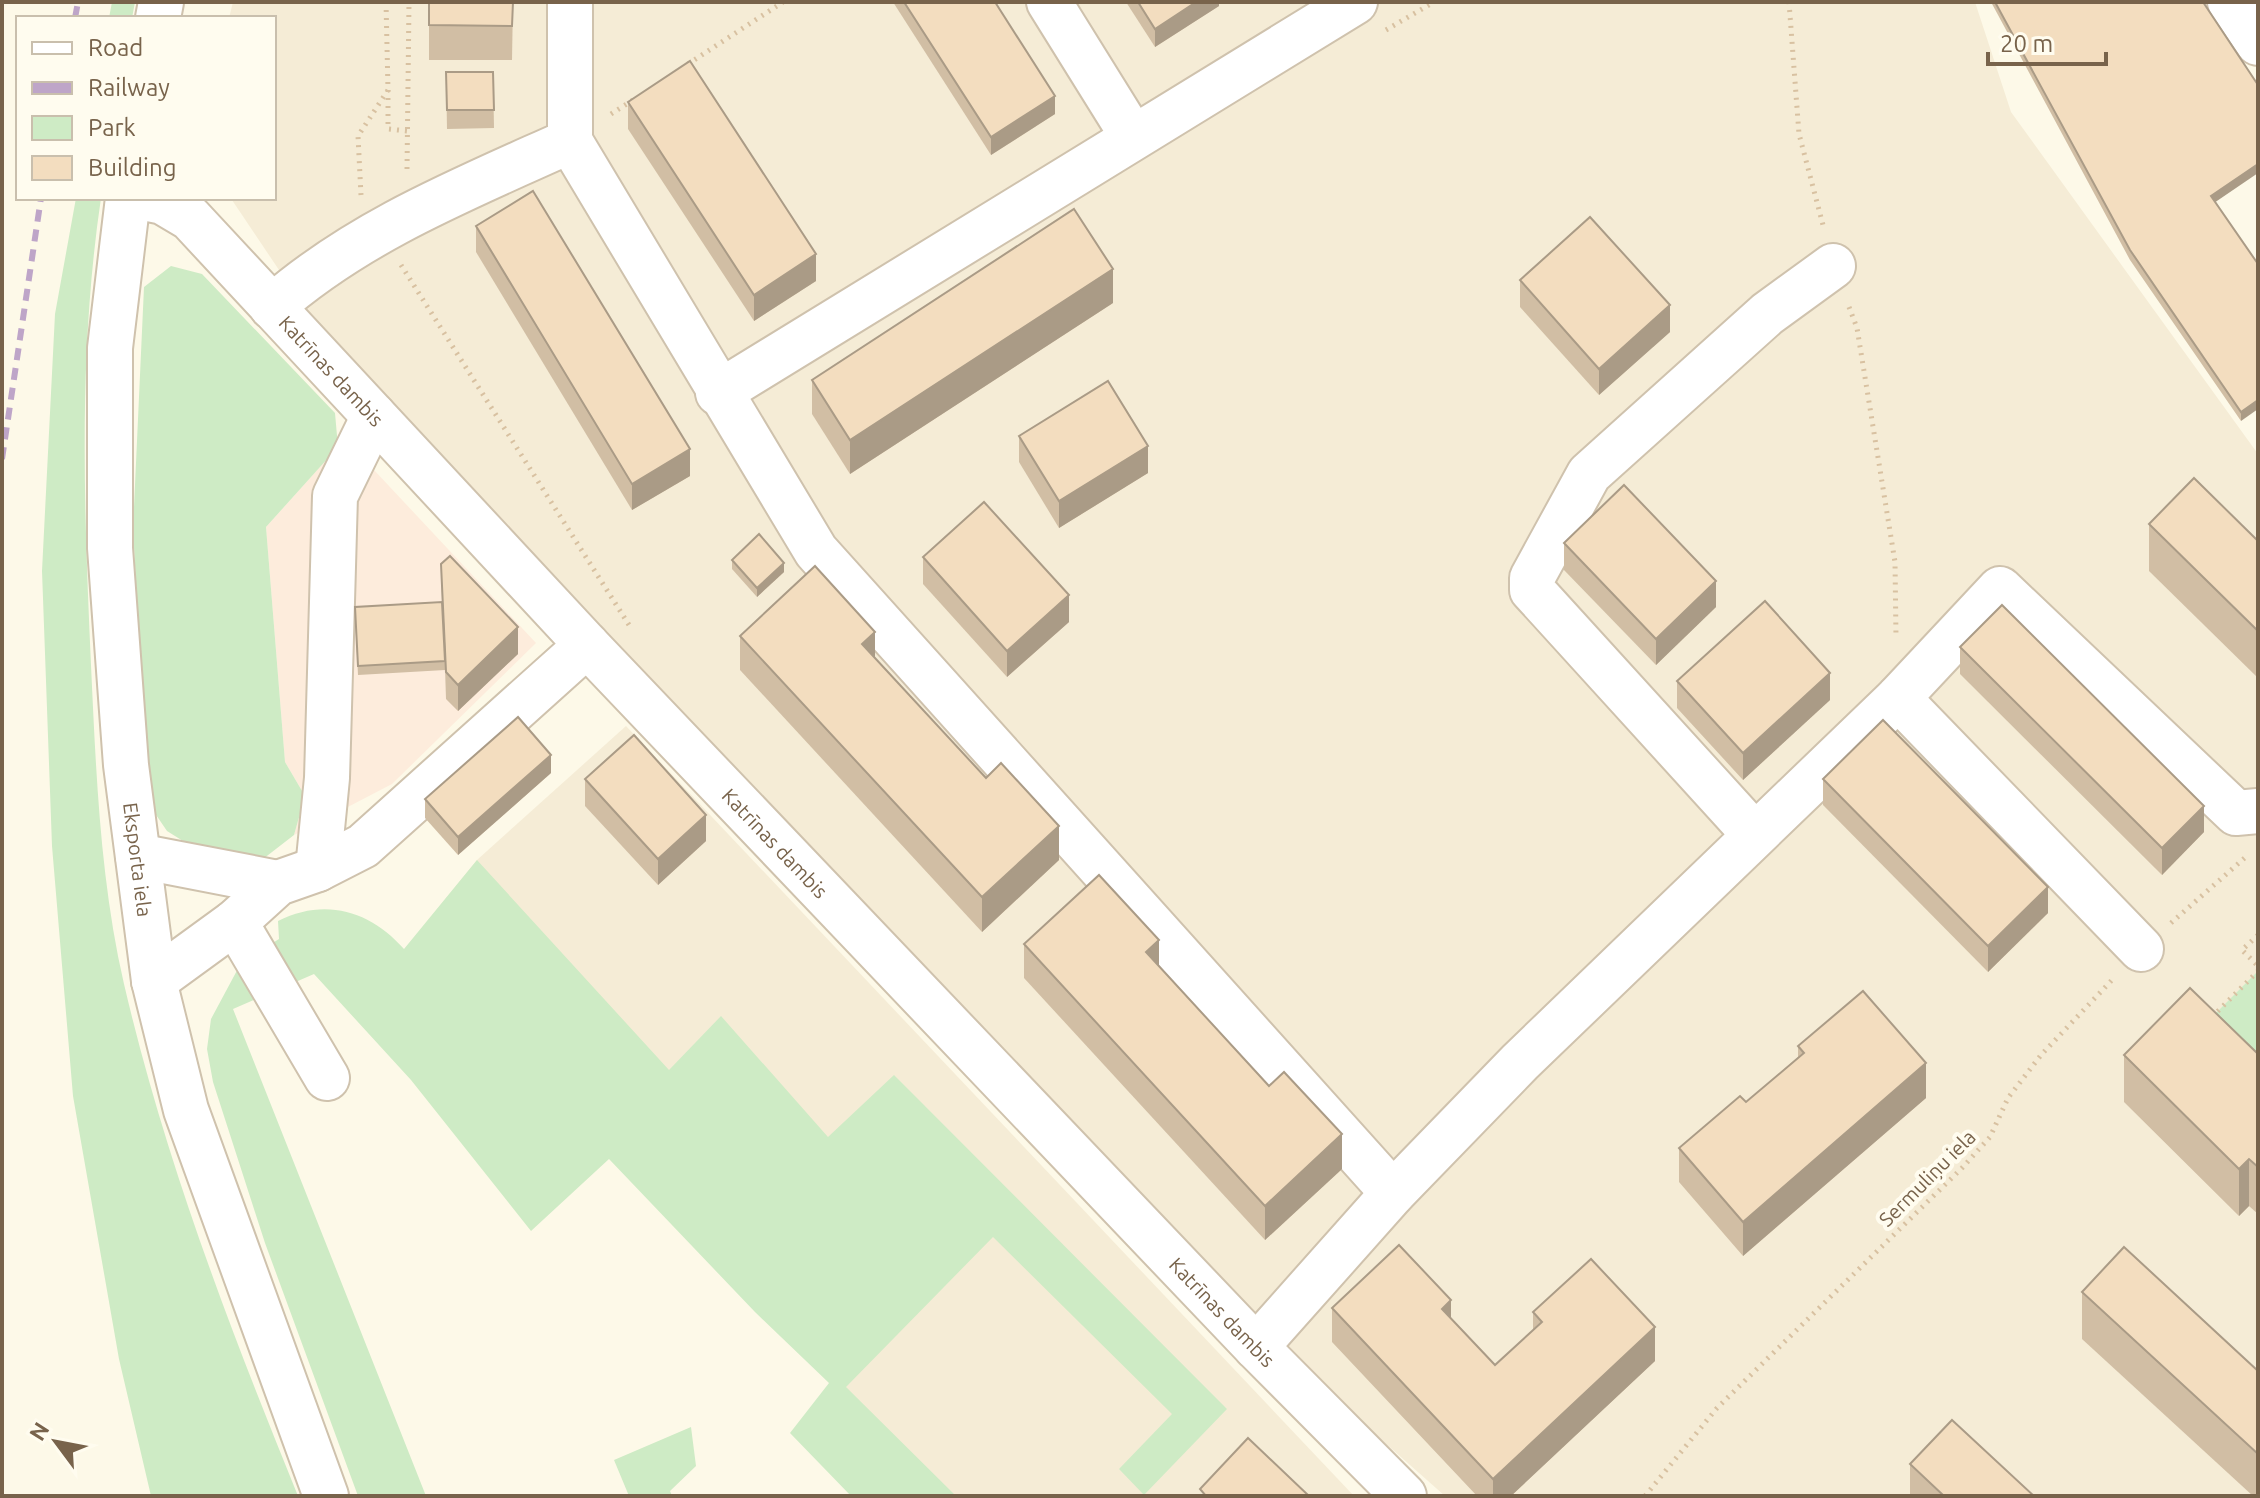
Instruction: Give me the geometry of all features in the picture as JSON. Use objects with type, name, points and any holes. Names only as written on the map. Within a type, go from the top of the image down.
[{"type":"street","points":[[570,2],[570,141],[718,393],[816,551],[1393,1193]]},
{"type":"street","points":[[1049,2],[1133,137]]},
{"type":"street","points":[[718,393],[1133,137],[1299,16],[1355,2]]},
{"type":"street","points":[[2230,2],[2258,43]]},
{"type":"street","points":[[272,307],[312,275],[406,215],[570,141]]},
{"type":"street","name":"Eksporta iela","points":[[128,200],[110,348],[110,548],[126,765],[154,981],[186,1110],[326,1496]]},
{"type":"street","name":"Katrīnas dambis","points":[[153,200],[163,202],[190,218],[587,645],[1256,1347],[1404,1496]]},
{"type":"street","points":[[1754,834],[1532,590],[1532,578],[1589,474],[1767,314],[1833,266]]},
{"type":"street","points":[[318,869],[327,778],[335,496],[374,416]]},
{"type":"street","points":[[1256,1347],[1393,1193],[1531,1051],[1898,698],[2000,589],[2236,813],[2258,811]]},
{"type":"street","points":[[154,981],[235,922],[278,883],[318,869],[363,846],[587,645]]},
{"type":"street","points":[[1898,698],[2141,949]]},
{"type":"street","points":[[138,856],[278,883]]},
{"type":"street","points":[[235,922],[327,1078]]},
{"type":"path","points":[[386,2],[388,129],[408,131]]},
{"type":"path","points":[[408,154],[409,2]]},
{"type":"path","points":[[676,71],[783,2]]},
{"type":"path","points":[[1789,2],[1799,134],[1833,266],[1857,328],[1895,562],[1898,698]]},
{"type":"path","points":[[388,90],[358,136],[362,207],[631,628]]},
{"type":"path","points":[[570,141],[637,97]]},
{"type":"path","name":"Sermuliņu iela","points":[[1645,1496],[1717,1408],[1990,1137],[2008,1098],[2041,1055],[2141,949],[2258,846]]},
{"type":"path","points":[[2209,1020],[2258,968],[2242,950],[2258,935]]},
{"type":"shaded area","points":[[233,2],[1975,2],[2011,112],[2258,454],[2258,1496],[1445,1496],[1306,1373],[320,331],[232,200],[276,200],[276,16],[230,16]]},
{"type":"shaded area","points":[[345,439],[536,643],[392,784],[294,835],[305,796],[285,762],[266,527]]},
{"type":"shaded area","points":[[626,726],[1354,1496],[953,1496],[404,950],[477,860]]},
{"type":"green space","points":[[112,2],[135,2],[132,16],[109,16]]},
{"type":"green space","points":[[76,200],[101,200],[89,314],[85,490],[97,785],[109,905],[140,1050],[179,1179],[224,1307],[298,1496],[151,1496],[119,1359],[73,1096],[52,846],[42,571],[55,314]]},
{"type":"green space","points":[[171,266],[202,274],[335,413],[338,447],[266,527],[285,762],[305,796],[294,835],[263,859],[215,861],[167,831],[148,803],[133,529],[144,287]]},
{"type":"green space","points":[[477,860],[669,1070],[721,1016],[828,1137],[894,1075],[1227,1409],[1144,1495],[1119,1469],[1172,1414],[993,1237],[846,1387],[956,1496],[851,1496],[790,1433],[829,1383],[755,1312],[609,1159],[531,1231],[411,1080],[314,974],[233,1009],[426,1496],[358,1496],[265,1243],[213,1082],[207,1049],[211,1019],[241,963],[279,939],[278,921],[313,910],[346,912],[377,925],[404,949]]},
{"type":"green space","points":[[2258,971],[2258,1066],[2209,1020]]},
{"type":"green space","points":[[691,1427],[696,1466],[670,1491],[672,1496],[629,1496],[614,1460]]},
{"type":"building","points":[[429,2],[513,2],[512,26],[429,25]]},
{"type":"building","points":[[904,2],[995,2],[1055,96],[991,137]]},
{"type":"building","points":[[1138,2],[1196,2],[1155,29]]},
{"type":"building","points":[[1995,2],[2203,2],[2258,85],[2258,164],[2211,196],[2258,264],[2258,400],[2241,412],[2130,250]]},
{"type":"building","points":[[690,61],[816,254],[754,295],[628,102]]},
{"type":"building","points":[[446,72],[493,72],[494,110],[447,110]]},
{"type":"building","points":[[533,191],[690,449],[632,484],[476,226]]},
{"type":"building","points":[[1074,209],[1113,269],[850,440],[812,380]]},
{"type":"building","points":[[1590,217],[1670,305],[1599,369],[1520,280]]},
{"type":"building","points":[[1108,381],[1148,446],[1059,501],[1019,436]]},
{"type":"building","points":[[2194,478],[2258,541],[2258,631],[2149,524]]},
{"type":"building","points":[[1624,485],[1716,581],[1656,639],[1564,543]]},
{"type":"building","points":[[984,502],[1069,595],[1007,651],[923,557]]},
{"type":"building","points":[[759,534],[784,563],[757,588],[732,560]]},
{"type":"building","points":[[450,556],[518,627],[458,685],[446,672],[441,564]]},
{"type":"building","points":[[815,566],[875,632],[862,644],[986,778],[1001,763],[1059,826],[982,897],[740,636]]},
{"type":"building","points":[[1765,601],[1830,673],[1743,753],[1677,681]]},
{"type":"building","points":[[442,602],[445,661],[358,666],[355,607]]},
{"type":"building","points":[[2002,605],[2204,806],[2162,848],[1960,647]]},
{"type":"building","points":[[518,717],[551,755],[458,837],[425,799]]},
{"type":"building","points":[[1883,720],[2048,887],[1988,946],[1823,779]]},
{"type":"building","points":[[634,735],[706,815],[658,859],[585,779]]},
{"type":"building","points":[[1099,875],[1159,940],[1146,952],[1269,1086],[1284,1072],[1342,1134],[1265,1206],[1024,944]]},
{"type":"building","points":[[2190,988],[2258,1054],[2258,1167],[2249,1159],[2239,1169],[2124,1055]]},
{"type":"building","points":[[1863,991],[1926,1063],[1743,1222],[1679,1148],[1740,1096],[1746,1102],[1804,1053],[1798,1046]]},
{"type":"building","points":[[1399,1245],[1451,1300],[1442,1309],[1495,1365],[1542,1322],[1533,1312],[1591,1259],[1655,1327],[1493,1479],[1332,1308]]},
{"type":"building","points":[[2124,1247],[2258,1371],[2258,1454],[2082,1292]]},
{"type":"building","points":[[1952,1420],[2034,1496],[1944,1496],[1910,1464]]},
{"type":"building","points":[[1248,1438],[1309,1496],[1206,1496],[1200,1489]]},
{"type":"railway","points":[[75,16],[78,2]]},
{"type":"railway","points":[[2,459],[41,200]]}]
